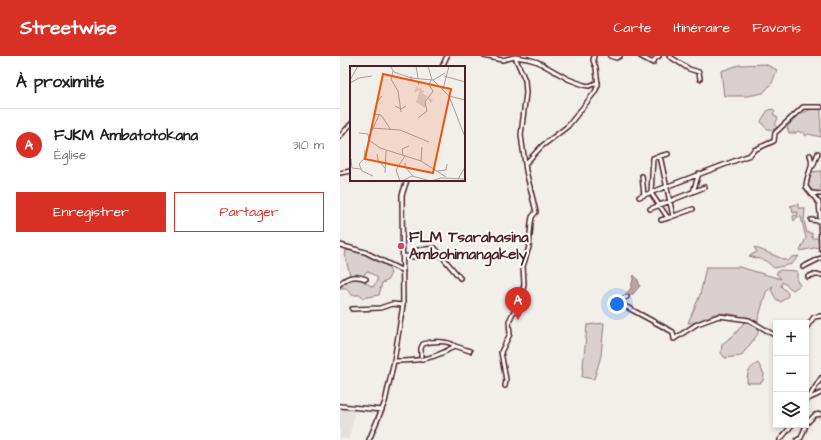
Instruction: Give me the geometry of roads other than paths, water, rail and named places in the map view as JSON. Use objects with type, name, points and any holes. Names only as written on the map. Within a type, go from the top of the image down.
[{"type":"street","points":[[442,66],[447,56]]},
{"type":"street","points":[[484,56],[502,60],[508,57],[515,57],[538,62],[568,79],[584,85],[589,86],[598,82]]},
{"type":"street","points":[[525,164],[542,146],[568,126],[595,92],[598,82],[593,60],[594,56]]},
{"type":"street","points":[[610,56],[616,58],[620,56]]},
{"type":"street","points":[[640,56],[653,63],[659,56]]},
{"type":"street","points":[[669,56],[689,69],[699,72],[700,78]]},
{"type":"street","points":[[505,386],[506,380],[501,352],[510,334],[509,322],[513,313],[520,305],[524,284],[523,266],[529,247],[530,223],[536,212],[525,164],[521,135],[526,87],[522,72],[515,57]]},
{"type":"street","points":[[639,197],[750,155],[754,150],[774,141],[775,133],[803,107],[821,107]]},
{"type":"street","points":[[340,136],[350,125]]},
{"type":"street","points":[[818,153],[806,178],[806,187],[819,203],[821,213],[821,249]]},
{"type":"street","points":[[668,154],[652,158],[651,193],[658,206],[668,218]]},
{"type":"street","points":[[810,155],[813,162],[810,171]]},
{"type":"street","points":[[660,156],[669,201],[674,216]]},
{"type":"street","points":[[340,173],[350,171]]},
{"type":"street","points":[[693,192],[699,174]]},
{"type":"street","points":[[642,176],[644,196]]},
{"type":"street","points":[[369,440],[382,410],[394,361],[403,305],[402,195],[407,181]]},
{"type":"street","points":[[650,209],[705,187]]},
{"type":"street","points":[[811,194],[821,194]]},
{"type":"street","points":[[660,220],[693,209]]},
{"type":"street","points":[[811,220],[820,221]]},
{"type":"street","points":[[340,245],[365,252],[403,271]]},
{"type":"street","points":[[403,256],[416,257],[418,250],[436,248],[444,260],[460,278]]},
{"type":"street","points":[[803,267],[821,258]]},
{"type":"street","points":[[808,277],[812,275],[821,276]]},
{"type":"street","points":[[340,284],[348,278],[358,276],[366,279]]},
{"type":"street","points":[[627,297],[621,299],[621,304],[673,332],[674,339],[697,324],[719,316],[749,320],[773,334]]},
{"type":"street","points":[[352,309],[380,308],[392,304],[403,305]]},
{"type":"street","points":[[809,324],[814,318],[821,316]]},
{"type":"street","points":[[421,356],[421,348],[423,344],[438,342],[452,344],[470,351]]},
{"type":"street","points":[[394,361],[427,360],[439,354],[446,353],[455,346]]},
{"type":"street","points":[[809,396],[821,378]]},
{"type":"street","points":[[809,399],[821,393]]},
{"type":"street","points":[[340,406],[382,410]]},
{"type":"street","points":[[809,421],[815,414],[821,414]]},
{"type":"street","points":[[782,440],[790,428]]},
{"type":"street","points":[[797,440],[801,438],[805,428]]},
{"type":"place","name":"FLM Tsarahasina Ambohimangakely","points":[[401,246]]},
{"type":"place","name":"FJKM Ambatotokana","points":[[518,320]]}]
